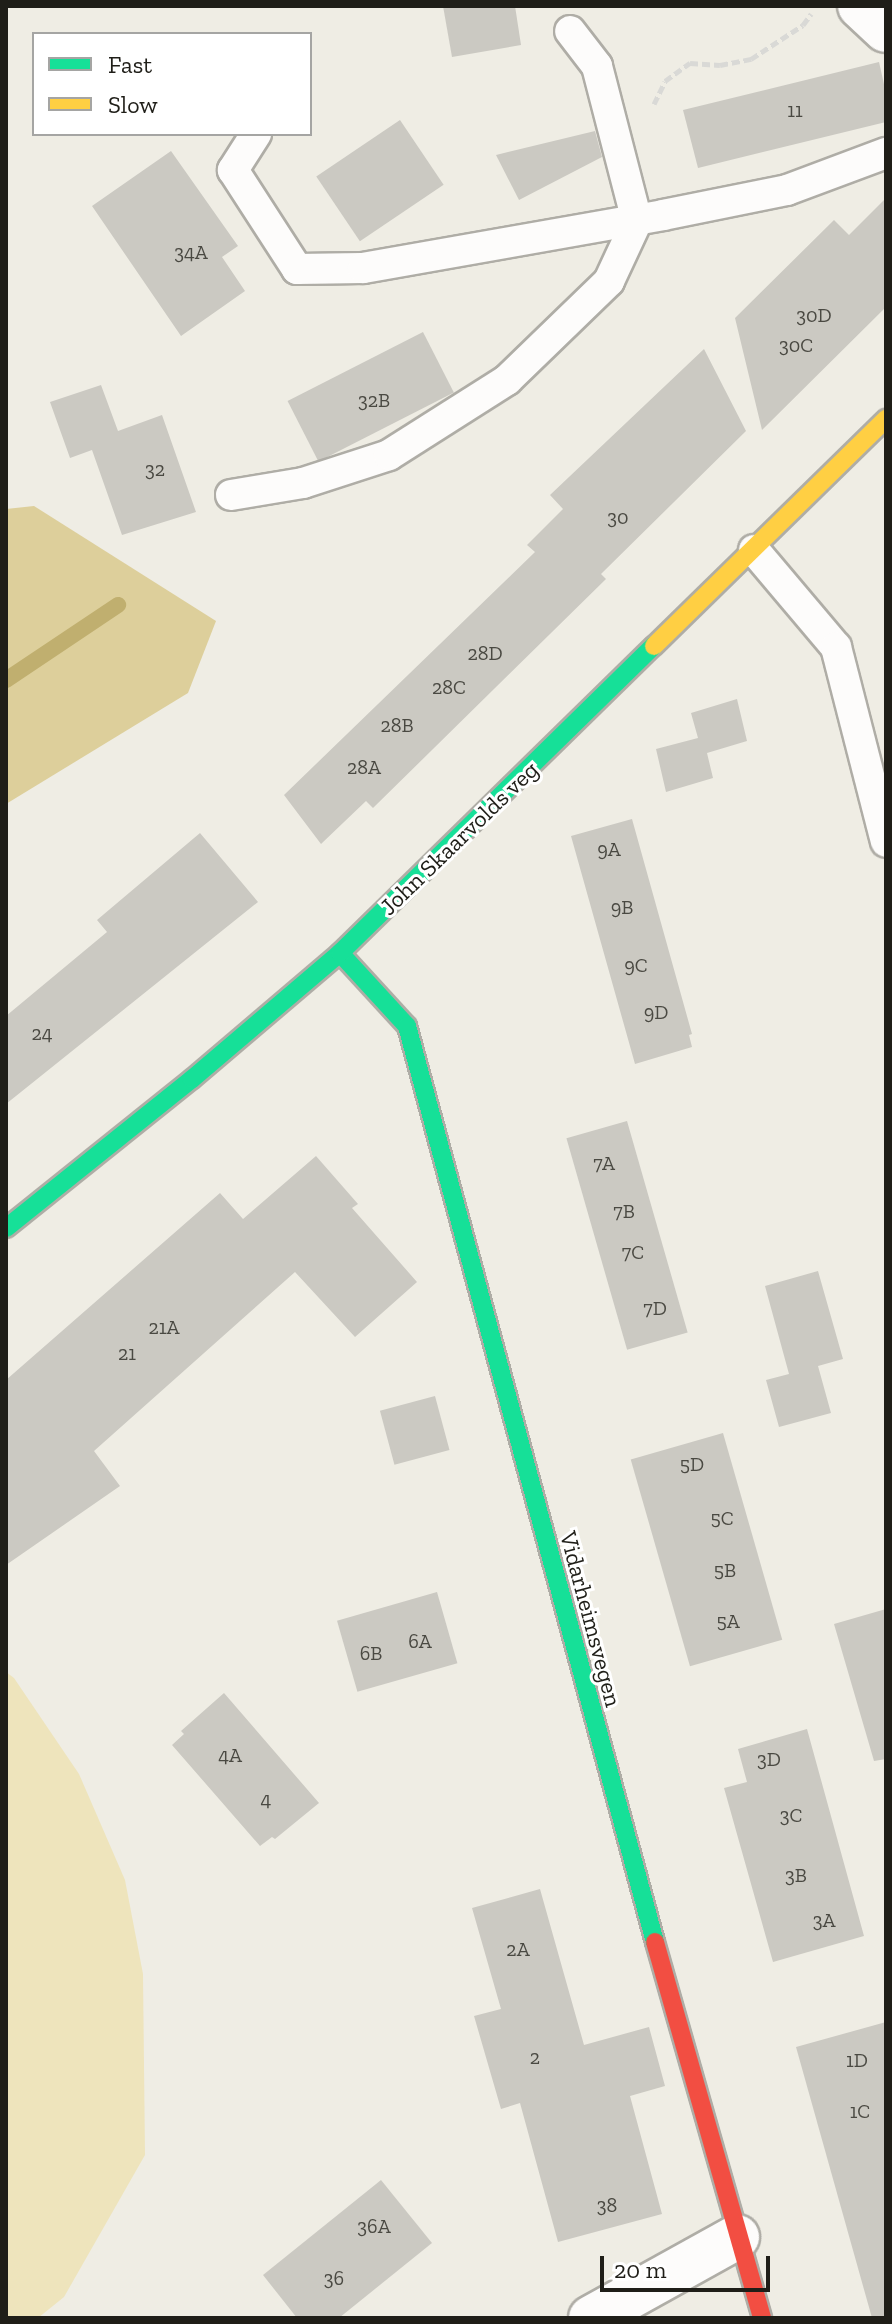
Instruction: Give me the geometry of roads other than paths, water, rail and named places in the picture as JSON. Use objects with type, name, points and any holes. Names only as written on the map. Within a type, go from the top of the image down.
[{"type":"street","points":[[860,6],[886,30]]},
{"type":"street","name":"John Skaarvolds veg","points":[[6,1228],[192,1079],[340,953],[886,419]]},
{"type":"street","name":"Vidarheimsvegen","points":[[340,953],[407,1026],[597,1736],[762,2318]]},
{"type":"street","points":[[591,2318],[737,2237]]},
{"type":"lane","points":[[231,495],[303,483],[389,455],[507,380],[609,281],[637,221],[597,66],[570,31]]},
{"type":"lane","points":[[255,136],[233,170],[297,269],[363,268],[637,221],[787,190],[886,153]]},
{"type":"lane","points":[[754,550],[836,647],[886,842]]},
{"type":"waterway","points":[[6,680],[118,605]]}]
